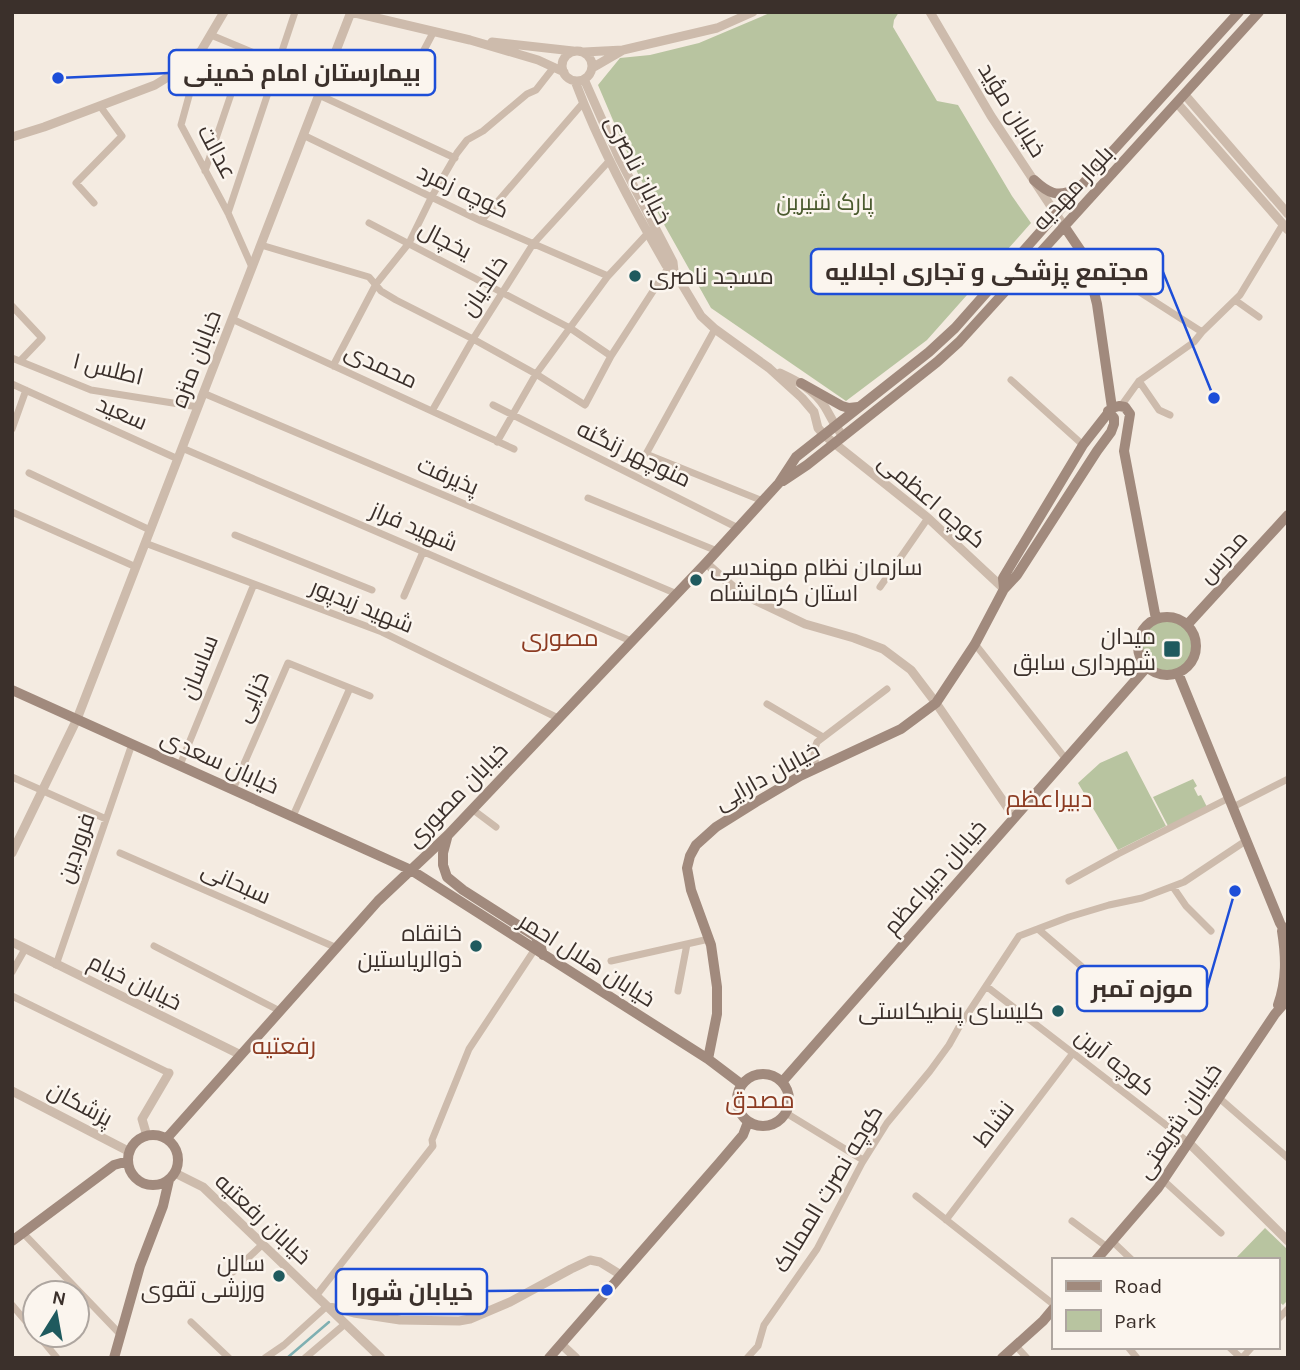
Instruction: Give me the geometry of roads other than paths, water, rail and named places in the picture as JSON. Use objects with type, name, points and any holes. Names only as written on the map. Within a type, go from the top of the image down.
[{"type":"main road","name":"بلوار مهدیه","points":[[834,427],[929,352],[955,328],[1239,12]]},
{"type":"main road","name":"بلوار مهدیه","points":[[838,440],[959,342],[1185,103],[1259,12]]},
{"type":"main road","points":[[1034,180],[1055,194],[1063,194],[1080,187]]},
{"type":"main road","points":[[1067,226],[1085,257],[1097,304],[1114,409],[1125,407],[1130,414],[1124,451],[1156,619]]},
{"type":"main road","points":[[929,352],[937,362]]},
{"type":"main road","points":[[801,383],[842,406],[858,407]]},
{"type":"main road","name":"خیابان دارایی","points":[[1004,589],[1003,578],[1086,441],[1114,409]]},
{"type":"main road","name":"خیابان دارایی","points":[[708,1059],[717,1014],[715,963],[691,890],[687,868],[696,845],[716,827],[756,802],[800,776],[901,729],[936,703],[975,644],[1004,589],[1017,575],[1108,437],[1114,424],[1114,409]]},
{"type":"main road","name":"خیابان مصوری","points":[[167,1138],[379,901],[472,810],[706,564],[779,483],[796,457],[834,427]]},
{"type":"main road","points":[[1086,441],[1093,436],[1098,438],[1101,446]]},
{"type":"main road","name":"خیابان مصوری","points":[[779,483],[838,440]]},
{"type":"main road","name":"مدرس","points":[[1187,625],[1288,515]]},
{"type":"main road","points":[[1172,618],[1187,625],[1196,642],[1192,661],[1186,668],[1178,673],[1161,675],[1147,667],[1139,654],[1139,638],[1143,630],[1156,619],[1172,618]]},
{"type":"main road","name":"خیابان دبیراعظم","points":[[782,1082],[1147,667]]},
{"type":"main road","points":[[1178,673],[1288,937]]},
{"type":"main road","name":"خیابان سعدی","points":[[12,690],[411,870]]},
{"type":"main road","points":[[447,835],[443,865],[447,877],[535,936],[540,944],[539,952]]},
{"type":"main road","name":"خیابان هلال احمر","points":[[411,870],[708,1059],[741,1084]]},
{"type":"main road","points":[[1275,1014],[1285,970],[1280,923]]},
{"type":"main road","name":"خیابان شریعتی","points":[[1098,1258],[1163,1180],[1275,1014],[1288,999]]},
{"type":"main road","points":[[761,1074],[776,1077],[782,1082],[787,1089],[789,1105],[781,1119],[769,1126],[751,1124],[741,1116],[736,1100],[741,1084],[754,1075],[761,1074]]},
{"type":"main road","points":[[556,1358],[621,1275],[751,1124]]},
{"type":"main road","points":[[549,1358],[563,1346],[708,1184],[751,1124]]},
{"type":"main road","points":[[114,1358],[141,1266],[172,1177],[178,1167],[176,1148],[167,1138],[153,1135],[138,1140],[129,1156],[129,1166],[134,1175],[144,1183],[152,1185],[161,1184],[172,1177]]},
{"type":"main road","points":[[12,1241],[129,1156]]},
{"type":"main road","points":[[1002,1358],[1044,1321],[1052,1309]]},
{"type":"street","points":[[12,137],[155,85],[201,51],[224,12]]},
{"type":"street","points":[[228,213],[295,12]]},
{"type":"street","points":[[351,12],[470,40],[554,66],[566,76],[580,80],[588,76],[592,68],[623,50]]},
{"type":"street","name":"خیابان منزه","points":[[12,853],[77,719],[351,12]]},
{"type":"street","points":[[470,40],[578,52],[623,50],[717,28],[753,12]]},
{"type":"street","name":"خیابان مؤید","points":[[930,12],[991,116],[1056,215],[1067,226]]},
{"type":"street","points":[[404,88],[434,31]]},
{"type":"street","points":[[211,35],[302,74]]},
{"type":"street","points":[[205,171],[246,50]]},
{"type":"street","name":"عدالت","points":[[201,51],[181,125],[228,213],[252,267]]},
{"type":"street","points":[[564,72],[565,57],[578,52],[590,58],[592,68]]},
{"type":"street","points":[[333,366],[376,284],[409,243],[431,198],[467,140],[483,131],[527,94],[536,90],[554,66]]},
{"type":"street","name":"خیابان ناصری","points":[[580,80],[583,103],[610,160],[648,233],[672,267]]},
{"type":"street","name":"خیابان ناصری","points":[[580,80],[695,308],[715,330],[769,368],[808,405],[824,435]]},
{"type":"street","points":[[319,95],[455,158]]},
{"type":"street","points":[[481,221],[583,103]]},
{"type":"street","points":[[1185,103],[1288,214]]},
{"type":"street","points":[[1114,409],[1139,381],[1194,342],[1240,295],[1285,227],[1185,103]]},
{"type":"street","points":[[94,203],[76,183],[122,136],[100,106]]},
{"type":"street","name":"کوچه زمرد","points":[[303,135],[431,198],[608,276]]},
{"type":"street","name":"خالدیان","points":[[432,411],[502,291],[533,244],[610,160]]},
{"type":"street","name":"یخچال","points":[[369,223],[570,328],[611,356]]},
{"type":"street","points":[[497,442],[536,374],[608,276],[648,233]]},
{"type":"street","points":[[261,245],[369,277],[381,291],[396,300],[536,374],[585,405],[611,356],[672,267]]},
{"type":"street","points":[[1085,257],[1202,332]]},
{"type":"street","points":[[1235,300],[1259,317]]},
{"type":"street","points":[[12,306],[42,338],[16,359]]},
{"type":"street","name":"محمدی","points":[[232,319],[513,449]]},
{"type":"street","points":[[715,330],[646,454],[763,501]]},
{"type":"street","name":"اطلس ۱","points":[[16,359],[91,390],[198,407]]},
{"type":"street","name":"خیابان ناصری","points":[[769,368],[801,383],[820,400],[838,440]]},
{"type":"street","points":[[1011,380],[1086,441]]},
{"type":"street","points":[[1139,381],[1159,410],[1170,415]]},
{"type":"street","name":"سعید","points":[[12,384],[178,459]]},
{"type":"street","points":[[12,429],[26,390]]},
{"type":"street","name":"پذیرفت","points":[[203,393],[677,594]]},
{"type":"street","name":"منوچهر زنگنه","points":[[493,405],[738,528]]},
{"type":"street","points":[[824,435],[838,440]]},
{"type":"street","name":"کوچه اعظمی","points":[[838,440],[1004,589]]},
{"type":"street","name":"شهید فراز","points":[[182,449],[631,641]]},
{"type":"street","points":[[29,473],[150,530]]},
{"type":"street","points":[[588,498],[717,551]]},
{"type":"street","points":[[12,512],[136,567]]},
{"type":"street","points":[[880,587],[928,518]]},
{"type":"street","points":[[235,535],[372,590]]},
{"type":"street","name":"شهید زیدپور","points":[[145,543],[382,632],[558,718]]},
{"type":"street","points":[[404,596],[423,552]]},
{"type":"street","points":[[706,564],[740,593],[805,624],[883,649],[911,670],[1014,817]]},
{"type":"street","name":"ساسان","points":[[180,765],[254,584]]},
{"type":"street","points":[[975,644],[1065,758]]},
{"type":"street","name":"خزایی","points":[[233,789],[288,663],[370,696]]},
{"type":"street","points":[[293,816],[350,688]]},
{"type":"street","points":[[818,768],[814,760],[817,742],[887,689]]},
{"type":"street","points":[[767,704],[823,737]]},
{"type":"street","name":"فروردین","points":[[56,965],[132,744]]},
{"type":"street","points":[[12,777],[106,819]]},
{"type":"street","points":[[1069,881],[1118,854],[1288,779]]},
{"type":"street","points":[[472,810],[496,827]]},
{"type":"street","name":"کوچه نصرت الممالک","points":[[747,1358],[758,1346],[764,1325],[817,1249],[863,1160],[887,1123],[949,1045],[1019,936],[1069,917],[1142,898],[1184,883],[1247,840]]},
{"type":"street","name":"سبحانی","points":[[120,853],[337,948]]},
{"type":"street","points":[[1173,887],[1186,906],[1211,932]]},
{"type":"street","points":[[1038,929],[1081,966]]},
{"type":"street","points":[[611,961],[709,939]]},
{"type":"street","name":"خیابان خیام","points":[[12,942],[241,1055]]},
{"type":"street","points":[[678,991],[687,944]]},
{"type":"street","points":[[154,946],[280,1011]]},
{"type":"street","points":[[12,972],[25,949]]},
{"type":"street","points":[[316,1296],[433,1146],[432,1140],[469,1049],[539,952]]},
{"type":"street","name":"کوچه آرین","points":[[986,986],[1188,1142]]},
{"type":"street","points":[[12,996],[169,1073],[142,1119],[147,1136]]},
{"type":"street","name":"نشاط","points":[[946,1220],[1073,1053]]},
{"type":"street","name":"پزشکان","points":[[12,1091],[129,1156]]},
{"type":"street","points":[[1219,1097],[1288,1158]]},
{"type":"street","points":[[786,1113],[863,1160]]},
{"type":"street","points":[[1188,1142],[1288,1241]]},
{"type":"street","name":"خیابان رفعتیه","points":[[172,1177],[203,1187],[381,1358]]},
{"type":"street","points":[[1163,1180],[1220,1233]]},
{"type":"street","points":[[916,1196],[1052,1306]]},
{"type":"street","points":[[1072,1221],[1129,1258]]},
{"type":"street","points":[[23,1233],[120,1334]]},
{"type":"street","points":[[233,1272],[263,1244]]},
{"type":"street","points":[[265,1358],[284,1345],[327,1306],[400,1320],[459,1321],[510,1302],[590,1261],[600,1262],[621,1275]]},
{"type":"street","points":[[191,1322],[229,1358]]},
{"type":"street","points":[[305,1358],[345,1324]]},
{"type":"street","points":[[563,1346],[576,1358]]},
{"type":"street","points":[[1016,1346],[1027,1358]]},
{"type":"waterway","points":[[287,1358],[329,1322]]},
{"type":"place","name":"بیمارستان امام خمینی","points":[[58,78]]},
{"type":"place","name":"مسجد ناصری","points":[[635,276]]},
{"type":"place","name":"مجتمع پزشکی و تجاری اجلالیه","points":[[1214,398]]},
{"type":"place","name":"سازمان نظام مهندسی استان کرمانشاه","points":[[696,580]]},
{"type":"place","name":"میدان شهرداری سابق","points":[[1172,649]]},
{"type":"place","name":"موزه تمبر","points":[[1235,891]]},
{"type":"place","name":"خانقاه ذوالریاستین","points":[[476,946]]},
{"type":"place","name":"کلیسای پنطیکاستی","points":[[1058,1011]]},
{"type":"place","name":"سالن ورزشی تقوی","points":[[279,1276]]},
{"type":"place","name":"خیابان شورا","points":[[607,1290]]},
{"type":"district","name":"مصوری","points":[[560,638]]},
{"type":"district","name":"دبیراعظم","points":[[1049,799]]},
{"type":"district","name":"رفعتیه","points":[[284,1046]]},
{"type":"district","name":"مصدق","points":[[760,1100]]},
{"type":"park label","name":"پارک شیرین","points":[[825,202]]}]
